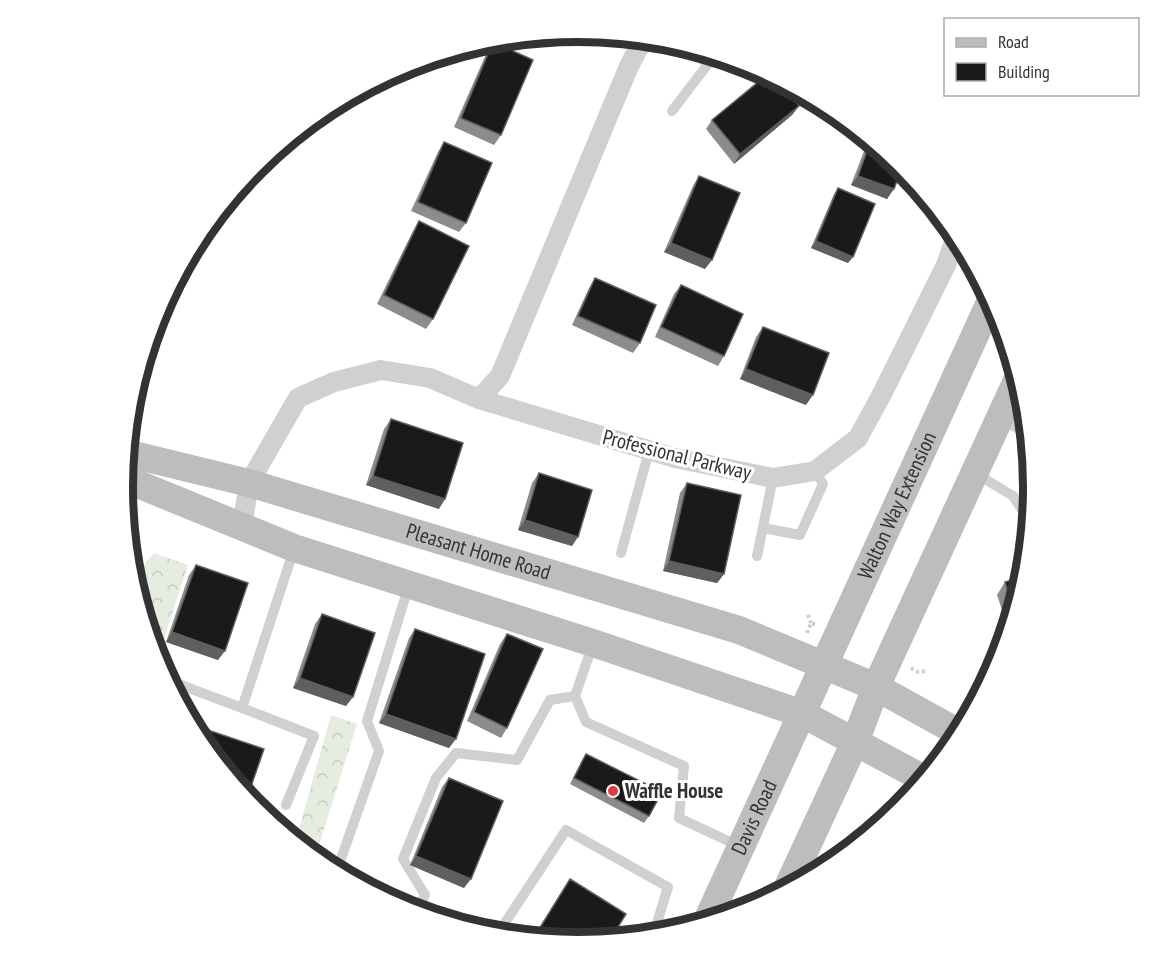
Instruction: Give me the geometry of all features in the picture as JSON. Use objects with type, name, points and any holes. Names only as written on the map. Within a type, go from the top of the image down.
[{"type":"main road","name":"Walton Way Extension","points":[[803,714],[987,310]]},
{"type":"main road","points":[[792,878],[855,742],[876,687],[1013,389]]},
{"type":"main road","name":"Pleasant Home Road","points":[[134,455],[249,483],[739,630],[876,687],[952,729]]},
{"type":"main road","points":[[133,482],[294,548],[593,643],[803,714],[918,776]]},
{"type":"main road","name":"Davis Road","points":[[711,913],[803,714]]},
{"type":"street","points":[[479,399],[500,376],[629,66],[639,46]]},
{"type":"street","name":"Professional Parkway","points":[[242,526],[249,483],[298,398],[334,382],[381,370],[430,378],[479,399],[675,458],[773,478],[814,471],[858,438],[946,265],[953,246]]},
{"type":"lane","points":[[705,60],[708,64]]},
{"type":"lane","points":[[672,111],[711,63]]},
{"type":"lane","points":[[998,420],[1020,430]]},
{"type":"lane","points":[[621,553],[649,451]]},
{"type":"lane","points":[[763,528],[800,536],[823,484],[814,471]]},
{"type":"lane","points":[[974,472],[1013,496],[1023,512]]},
{"type":"lane","points":[[757,556],[773,478]]},
{"type":"lane","points":[[242,708],[294,548]]},
{"type":"lane","points":[[340,863],[380,750],[367,721],[409,585]]},
{"type":"lane","points":[[593,643],[576,696],[586,722],[684,766],[679,818],[741,847]]},
{"type":"lane","points":[[179,684],[314,736],[286,805]]},
{"type":"lane","points":[[420,904],[425,895],[403,859],[436,778],[456,753],[517,760],[550,700],[576,696]]},
{"type":"lane","points":[[502,926],[566,830],[668,887],[655,926]]},
{"type":"lane","points":[[657,923],[661,925]]},
{"type":"path","points":[[808,615],[811,623]]},
{"type":"path","points":[[905,665],[918,672],[927,670]]},
{"type":"green space","points":[[154,553],[188,565],[162,645],[148,603],[141,568]]},
{"type":"green space","points":[[331,715],[357,724],[318,849],[289,825],[299,829]]},
{"type":"building","points":[[507,48],[533,60],[501,135],[461,118],[489,52]]},
{"type":"building","points":[[760,81],[791,96],[799,106],[740,154],[712,120]]},
{"type":"building","points":[[444,142],[492,163],[466,223],[418,202]]},
{"type":"building","points":[[868,149],[898,177],[894,189],[858,176]]},
{"type":"building","points":[[699,176],[740,193],[712,260],[671,243]]},
{"type":"building","points":[[838,188],[875,204],[853,257],[816,241]]},
{"type":"building","points":[[419,221],[469,246],[433,319],[384,295]]},
{"type":"building","points":[[595,278],[656,305],[640,343],[578,316]]},
{"type":"building","points":[[681,285],[743,314],[724,356],[661,327]]},
{"type":"building","points":[[763,327],[829,353],[813,395],[746,369]]},
{"type":"building","points":[[391,419],[463,443],[445,499],[373,476]]},
{"type":"building","points":[[539,473],[592,490],[578,537],[525,520]]},
{"type":"building","points":[[687,483],[741,495],[724,574],[669,561]]},
{"type":"building","points":[[196,565],[248,583],[225,651],[172,632]]},
{"type":"building","points":[[1014,579],[1010,597],[1005,582]]},
{"type":"building","points":[[322,614],[375,633],[353,697],[300,678]]},
{"type":"building","points":[[415,629],[485,654],[456,739],[386,714]]},
{"type":"building","points":[[507,634],[543,649],[507,728],[474,712]]},
{"type":"building","points":[[204,729],[264,749],[250,788],[225,759]]},
{"type":"building","name":"Waffle House","points":[[586,754],[662,792],[649,816],[574,778]]},
{"type":"building","points":[[449,778],[503,801],[471,879],[416,856]]},
{"type":"building","points":[[570,879],[626,914],[615,931],[578,933],[538,931]]},
{"type":"place","name":"Waffle House","points":[[613,791]]}]
